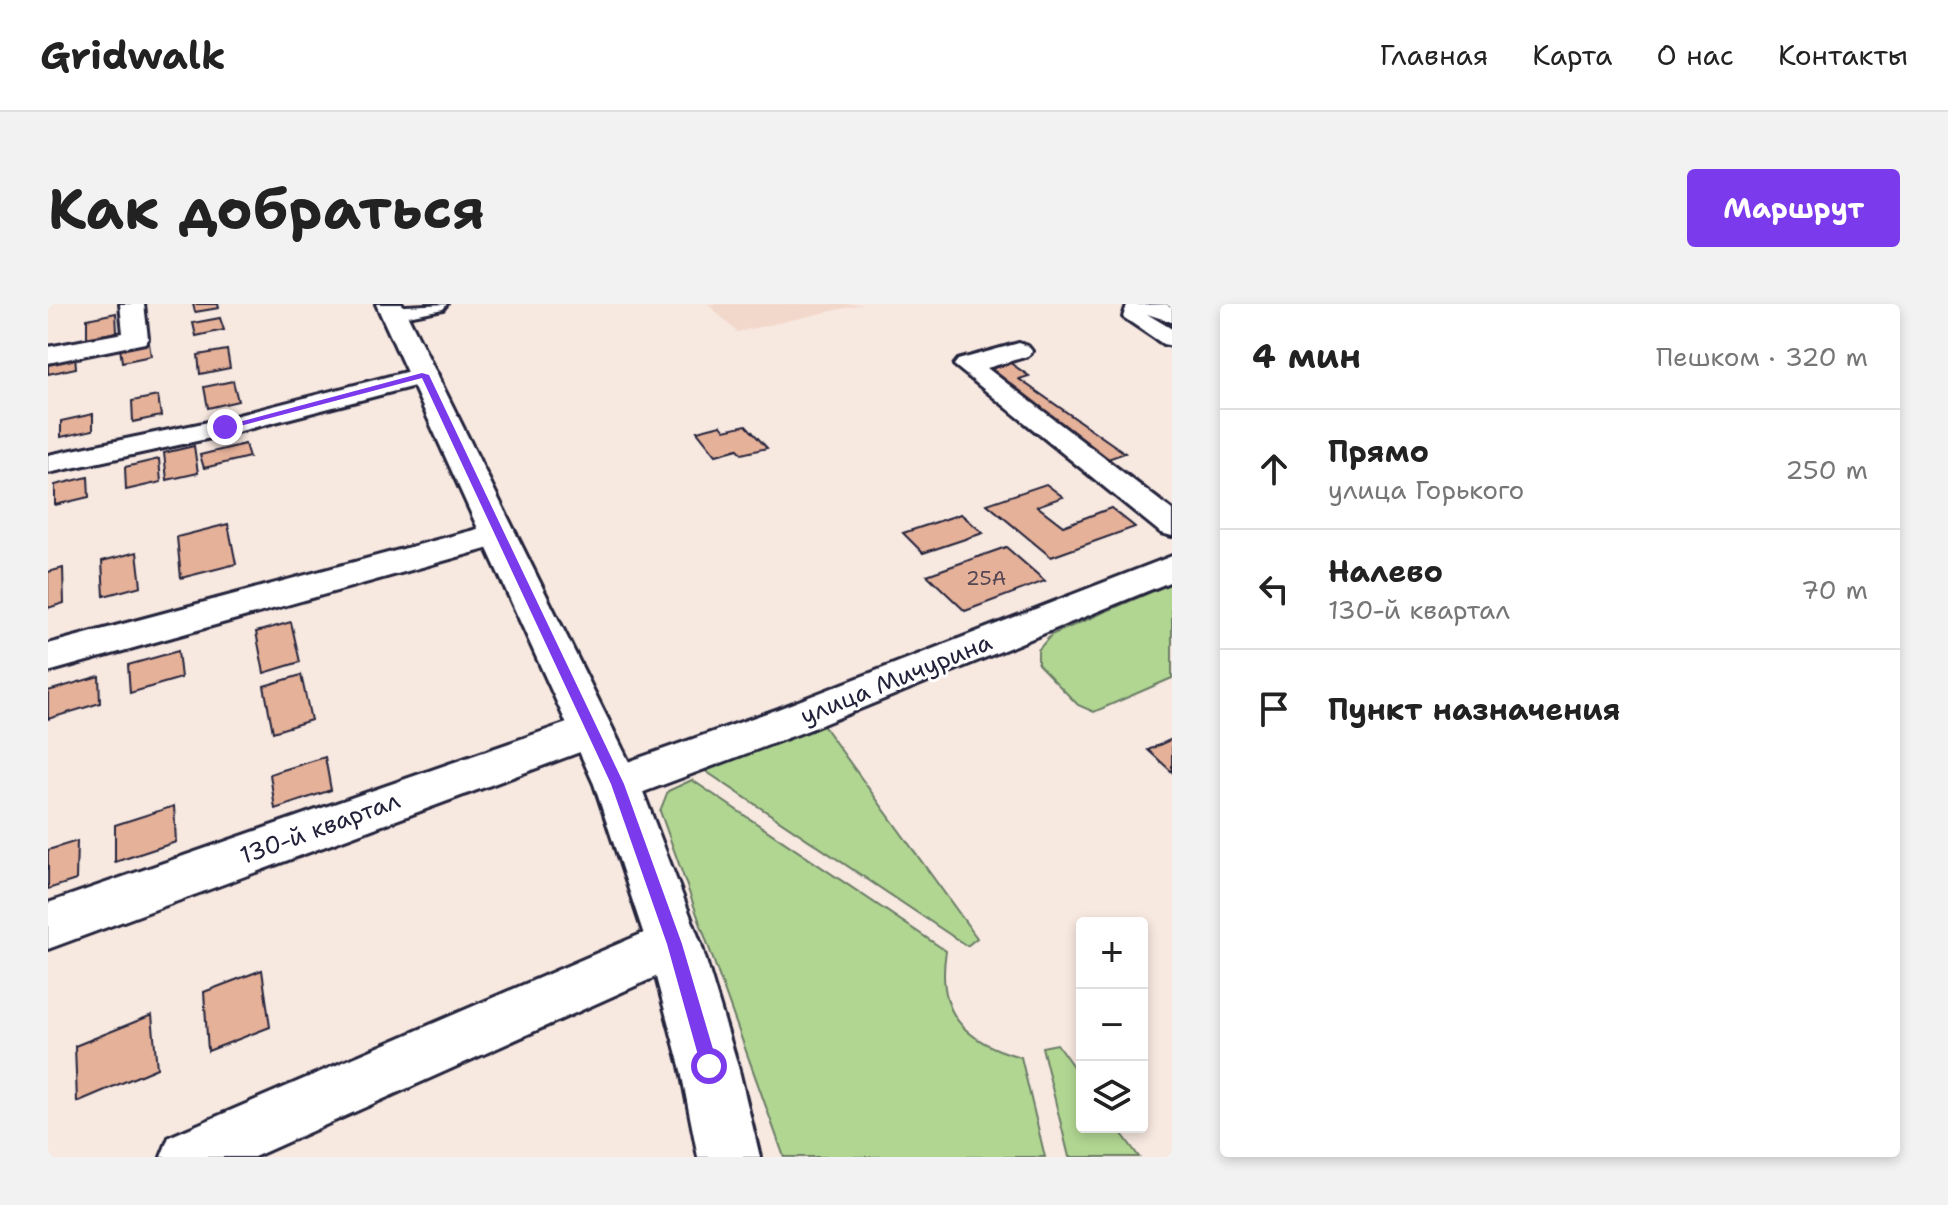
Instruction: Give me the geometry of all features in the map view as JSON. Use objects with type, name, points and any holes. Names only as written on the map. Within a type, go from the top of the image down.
[{"type":"main road","points":[[391,308],[617,784],[674,944],[709,1066],[729,1157]]},
{"type":"street","points":[[48,355],[136,338],[132,304]]},
{"type":"street","points":[[391,308],[435,304]]},
{"type":"street","points":[[1172,315],[1150,306],[1135,310],[1135,317],[1172,339]]},
{"type":"street","points":[[1019,351],[967,365],[1172,526]]},
{"type":"street","points":[[48,464],[225,427],[425,375]]},
{"type":"street","points":[[48,658],[500,534]]},
{"type":"street","name":"улица Мичурина","points":[[617,784],[792,720],[1172,568]]},
{"type":"street","name":"130-й квартал","points":[[48,926],[593,730]]},
{"type":"street","points":[[189,1157],[674,944]]},
{"type":"shaded area","points":[[708,304],[863,304],[737,332]]},
{"type":"green space","points":[[1172,583],[1172,678],[1094,712],[1078,705],[1038,664],[1038,650],[1051,635]]},
{"type":"green space","points":[[822,724],[977,938],[967,946],[701,768]]},
{"type":"green space","points":[[692,780],[946,951],[945,991],[958,1021],[983,1043],[1021,1057],[1045,1157],[784,1157],[660,811],[668,791]]},
{"type":"green space","points":[[1057,1044],[1076,1071],[1076,1133],[1121,1133],[1139,1157],[1069,1157],[1042,1047]]},
{"type":"building","points":[[193,304],[218,304],[219,308],[195,312]]},
{"type":"building","points":[[116,313],[117,332],[87,338],[87,319]]},
{"type":"building","points":[[220,318],[224,330],[196,336],[193,323]]},
{"type":"building","points":[[149,343],[151,356],[122,362],[120,348]]},
{"type":"building","points":[[227,350],[230,368],[200,374],[198,355]]},
{"type":"building","points":[[75,354],[76,368],[48,374],[48,360]]},
{"type":"building","points":[[1006,360],[1029,376],[1019,379],[1125,453],[1108,459],[983,365]]},
{"type":"building","points":[[233,381],[238,401],[208,408],[204,387]]},
{"type":"building","points":[[158,396],[161,416],[133,422],[132,401]]},
{"type":"building","points":[[93,414],[93,430],[61,437],[61,421]]},
{"type":"building","points":[[721,425],[725,430],[746,425],[767,448],[742,454],[738,449],[716,455],[697,431]]},
{"type":"building","points":[[245,444],[249,457],[204,468],[200,455]]},
{"type":"building","points":[[194,446],[198,473],[167,480],[164,453]]},
{"type":"building","points":[[159,459],[161,482],[126,490],[125,467]]},
{"type":"building","points":[[88,477],[89,497],[55,505],[55,485]]},
{"type":"building","points":[[1046,484],[1063,497],[1037,506],[1063,526],[1111,508],[1135,527],[1051,557],[987,504]]},
{"type":"building","points":[[961,514],[983,533],[923,553],[903,533]]},
{"type":"building","points":[[228,524],[236,564],[181,578],[177,537]]},
{"type":"building","points":[[1006,547],[1045,581],[965,611],[927,575]]},
{"type":"building","points":[[137,552],[141,586],[104,596],[102,561]]},
{"type":"building","points":[[63,568],[64,603],[48,608],[48,572]]},
{"type":"building","points":[[291,622],[300,662],[264,673],[256,632]]},
{"type":"building","points":[[178,651],[181,678],[130,693],[128,665]]},
{"type":"building","points":[[301,675],[311,720],[273,732],[264,686]]},
{"type":"building","points":[[99,676],[100,703],[48,719],[48,691]]},
{"type":"building","points":[[1172,739],[1172,772],[1148,750]]},
{"type":"building","points":[[325,757],[331,790],[275,809],[270,774]]},
{"type":"building","points":[[174,806],[176,842],[115,862],[115,825]]},
{"type":"building","points":[[77,841],[76,880],[48,889],[48,850]]},
{"type":"building","points":[[262,970],[270,1027],[208,1051],[204,992]]},
{"type":"building","points":[[152,1015],[157,1068],[77,1102],[75,1046]]},
{"type":"route","points":[[225,427],[425,375],[617,784],[674,944],[709,1066]]}]
